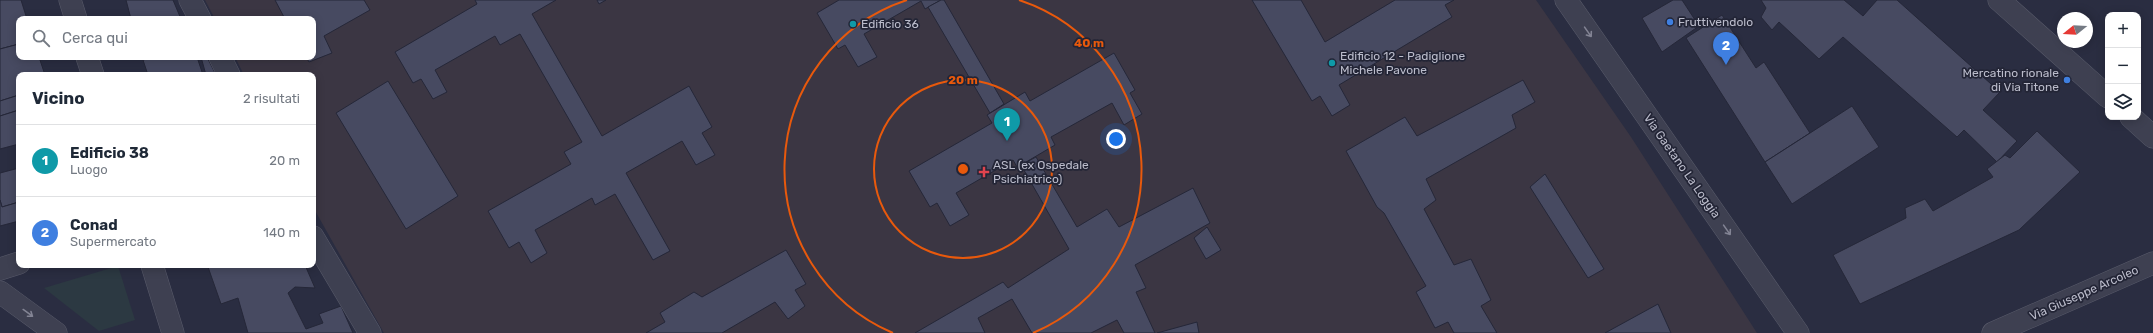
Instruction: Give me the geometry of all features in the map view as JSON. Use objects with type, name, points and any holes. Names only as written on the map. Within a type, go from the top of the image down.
[{"type":"street","points":[[70,0],[75,16]]},
{"type":"street","points":[[190,0],[198,16]]},
{"type":"street","name":"Via Gaetano La Loggia","points":[[1566,0],[1798,333]]},
{"type":"street","points":[[1999,0],[2105,94]]},
{"type":"street","points":[[88,60],[92,72]]},
{"type":"street","points":[[222,60],[228,72]]},
{"type":"street","points":[[2134,120],[2153,136]]},
{"type":"street","points":[[316,242],[370,333]]},
{"type":"street","name":"Via Giuseppe Arcoleo","points":[[1994,333],[2153,262]]},
{"type":"street","points":[[0,269],[16,264]]},
{"type":"street","points":[[153,268],[173,333]]},
{"type":"street","points":[[0,292],[56,333]]},
{"type":"shaded area","name":"ASL (ex Ospedale Psichiatrico)","points":[[205,0],[1536,0],[1631,137],[1757,333],[384,333],[316,212],[316,72],[242,72],[236,60],[316,60],[316,16],[213,16]]},
{"type":"shaded area","points":[[111,268],[119,268],[135,320],[99,331],[44,288]]},
{"type":"building","points":[[0,0],[21,0],[26,16],[16,16],[16,45],[0,49]]},
{"type":"building","points":[[126,0],[173,0],[180,16],[130,16]]},
{"type":"building","points":[[275,0],[364,0],[370,10],[324,36],[332,53],[316,59],[316,16],[283,16]]},
{"type":"building","points":[[475,0],[556,0],[532,14],[602,136],[689,86],[712,127],[702,133],[715,155],[696,165],[682,141],[626,173],[670,251],[653,260],[615,194],[595,205],[592,198],[535,230],[547,253],[531,263],[519,242],[509,248],[488,211],[571,164],[564,152],[582,142],[520,34],[500,45],[495,36],[435,70],[447,92],[433,99],[421,79],[413,83],[395,52],[477,4]]},
{"type":"building","points":[[597,0],[606,0],[599,4]]},
{"type":"building","name":"Edificio 36","points":[[839,0],[941,0],[925,9],[921,1],[864,34],[877,57],[858,67],[845,45],[838,49],[817,13]]},
{"type":"building","points":[[941,0],[944,0],[1004,104],[990,113],[928,7]]},
{"type":"building","name":"Edificio 12 - Padiglione Michele Pavone","points":[[1252,0],[1301,0],[1325,42],[1395,0],[1454,0],[1445,5],[1452,17],[1339,85],[1350,105],[1332,116],[1320,96],[1312,101]]},
{"type":"building","name":"Fruttivendolo","points":[[1673,0],[1682,0],[1699,26],[1662,52],[1642,18]]},
{"type":"building","points":[[1761,0],[1844,0],[1863,16],[1877,0],[1897,0],[2000,92],[1983,110],[2017,141],[1997,162],[1964,130],[1957,137],[1843,37],[1819,59],[1779,22],[1772,30],[1761,17],[1766,8]]},
{"type":"building","points":[[1722,15],[1756,68],[1764,62],[1810,133],[1765,162],[1686,38]]},
{"type":"building","points":[[16,45],[16,60],[40,60],[44,72],[16,72],[16,96],[0,101],[0,49]]},
{"type":"building","points":[[1114,53],[1135,90],[1130,93],[1142,114],[1124,125],[1112,103],[1051,137],[1055,145],[1017,167],[1013,160],[956,193],[969,215],[950,226],[937,203],[930,207],[909,171],[992,123],[987,115],[1025,92],[1030,101]]},
{"type":"building","points":[[143,60],[198,60],[202,72],[147,72]]},
{"type":"building","points":[[202,60],[208,60],[214,72],[205,72]]},
{"type":"building","points":[[1523,80],[1535,102],[1512,115],[1516,128],[1426,179],[1436,200],[1424,209],[1454,265],[1471,259],[1491,300],[1481,306],[1497,333],[1454,333],[1448,322],[1435,328],[1416,292],[1426,286],[1384,213],[1377,207],[1346,151],[1405,117],[1417,136]]},
{"type":"building","points":[[388,81],[458,196],[406,229],[336,113]]},
{"type":"building","points":[[16,96],[16,111],[0,116],[0,101]]},
{"type":"building","points":[[1852,106],[1879,147],[1792,204],[1765,162]]},
{"type":"building","points":[[16,111],[16,145],[0,149],[0,116]]},
{"type":"building","points":[[2037,131],[2080,172],[2019,230],[1860,304],[1833,255],[1906,218],[1905,208],[1925,199],[1933,211],[1993,177],[1987,169],[2005,155],[2010,158]]},
{"type":"building","points":[[1036,157],[1077,227],[1107,209],[1119,227],[1193,188],[1210,223],[1135,265],[1146,288],[1136,292],[1155,333],[1124,333],[1117,320],[1091,333],[1032,333],[1012,299],[978,318],[985,333],[915,333],[1003,282],[1008,288],[1069,249],[1021,165]]},
{"type":"building","points":[[16,169],[16,203],[2,207],[0,200],[0,173]]},
{"type":"building","points":[[1545,174],[1604,269],[1588,278],[1530,187]]},
{"type":"building","points":[[0,200],[2,207],[16,203],[16,222],[0,226]]},
{"type":"building","points":[[1207,227],[1221,250],[1206,259],[1194,238]]},
{"type":"building","points":[[786,250],[806,284],[795,290],[805,306],[788,319],[775,302],[722,333],[646,333],[665,322],[660,313],[694,292],[702,297]]},
{"type":"building","points":[[208,268],[306,268],[315,288],[295,287],[288,293],[306,329],[323,323],[319,314],[341,306],[353,333],[248,333],[238,298],[221,304]]},
{"type":"building","points":[[1658,304],[1671,333],[1605,333]]},
{"type":"building","points":[[1197,322],[1199,333],[1157,333]]},
{"type":"place","name":"Fruttivendolo","points":[[1670,22]]},
{"type":"place","name":"Edificio 36","points":[[853,24]]},
{"type":"place","name":"Edificio 12 - Padiglione Michele Pavone","points":[[1332,63]]},
{"type":"place","name":"Conad","points":[[1726,65]]},
{"type":"place","name":"Mercatino rionale di Via Titone","points":[[2067,80]]},
{"type":"place","name":"Edificio 38","points":[[1007,141]]},
{"type":"place","name":"ASL (ex Ospedale Psichiatrico)","points":[[984,172]]}]
